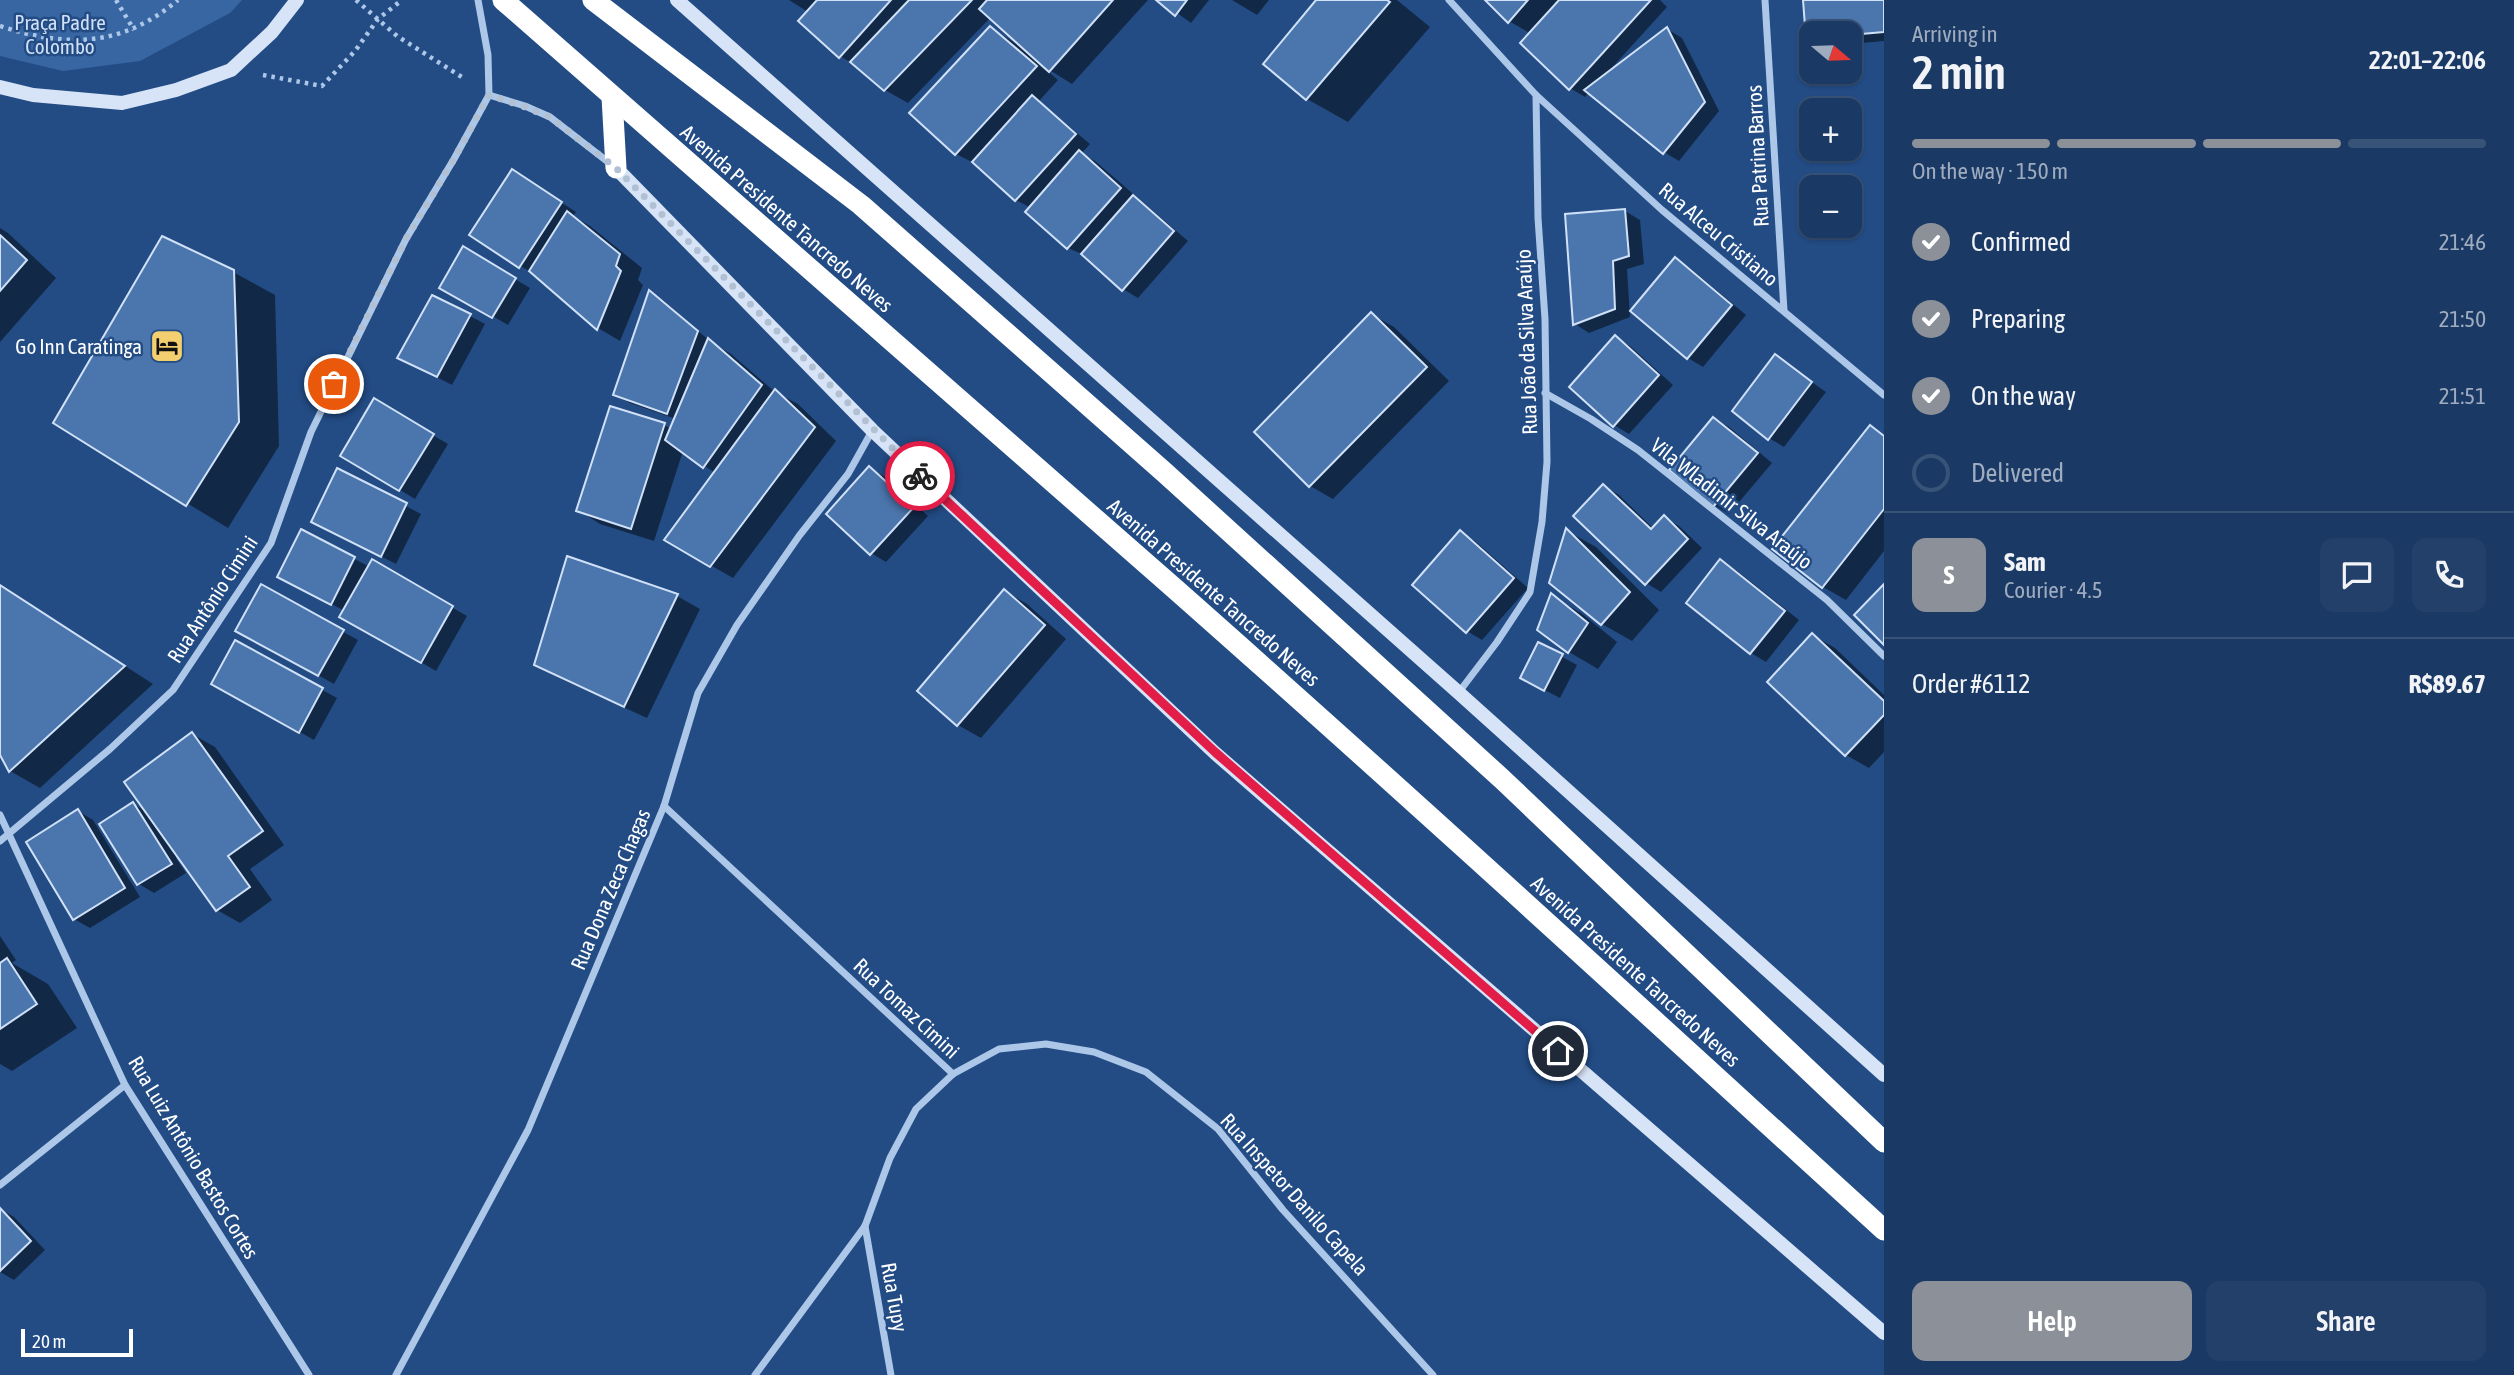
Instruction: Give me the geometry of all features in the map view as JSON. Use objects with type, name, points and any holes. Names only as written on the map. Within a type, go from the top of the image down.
[{"type":"highway","name":"Avenida Presidente Tancredo Neves","points":[[503,0],[1185,597],[1480,860],[1884,1230]]},
{"type":"highway","name":"Avenida Presidente Tancredo Neves","points":[[595,1],[861,205],[1091,408],[1502,779],[1884,1143]]},
{"type":"highway","points":[[612,97],[616,168]]},
{"type":"main road","points":[[0,87],[33,95],[122,103],[176,90],[231,70],[272,32],[296,0]]},
{"type":"main road","points":[[677,0],[1459,693],[1884,1075]]},
{"type":"main road","points":[[616,168],[872,430],[1215,752],[1884,1333]]},
{"type":"street","points":[[478,0],[488,55],[489,95],[550,117],[616,168]]},
{"type":"street","points":[[1449,0],[1536,95]]},
{"type":"street","name":"Rua Patrina Barros","points":[[1765,0],[1784,311]]},
{"type":"street","name":"Rua Antônio Cimini","points":[[0,841],[110,749],[173,690],[271,543],[311,432],[406,239],[489,95]]},
{"type":"street","name":"Rua João da Silva Araújo","points":[[1459,693],[1530,592],[1542,522],[1547,462],[1545,319],[1538,218],[1536,95]]},
{"type":"street","name":"Rua Alceu Cristiano","points":[[1536,95],[1662,209],[1884,395]]},
{"type":"street","name":"Vila Wladimir Silva Araújo","points":[[1545,393],[1638,450],[1827,600],[1884,656]]},
{"type":"street","name":"Rua Dona Zeca Chagas","points":[[396,1375],[528,1130],[664,806],[698,693],[737,625],[799,536],[848,474],[872,430]]},
{"type":"street","name":"Rua Tomaz Cimini","points":[[664,806],[953,1074],[916,1109],[890,1158],[865,1226],[755,1375]]},
{"type":"street","name":"Rua Luiz Antônio Bastos Cortes","points":[[0,814],[125,1085],[309,1375]]},
{"type":"street","name":"Rua Inspetor Danilo Capela","points":[[953,1074],[999,1049],[1046,1044],[1094,1052],[1146,1072],[1218,1129],[1283,1210],[1433,1375]]},
{"type":"street","points":[[0,1185],[125,1085]]},
{"type":"street","name":"Rua Tupy","points":[[865,1226],[891,1375]]},
{"type":"path","points":[[116,0],[134,30]]},
{"type":"path","points":[[0,26],[39,36],[85,41],[134,30],[178,0]]},
{"type":"path","points":[[356,0],[397,36],[489,95]]},
{"type":"path","points":[[231,70],[322,86],[355,51],[378,19],[401,0]]},
{"type":"green space","name":"Praça Padre Colombo","points":[[0,0],[242,0],[230,13],[140,61],[63,71],[0,56]]},
{"type":"building","points":[[817,0],[891,0],[839,58],[798,21]]},
{"type":"building","points":[[909,0],[972,0],[884,91],[850,62]]},
{"type":"building","points":[[987,0],[1113,0],[1049,72],[979,9]]},
{"type":"building","points":[[1156,0],[1187,0],[1175,16]]},
{"type":"building","points":[[1316,0],[1390,2],[1306,100],[1263,64]]},
{"type":"building","points":[[1485,0],[1528,0],[1508,23]]},
{"type":"building","points":[[1559,0],[1651,0],[1569,90],[1520,43]]},
{"type":"building","points":[[1803,0],[1884,0],[1884,32],[1862,34],[1862,21],[1805,21]]},
{"type":"building","points":[[990,26],[1037,66],[955,155],[909,113]]},
{"type":"building","points":[[1667,27],[1705,102],[1663,154],[1584,90]]},
{"type":"building","points":[[1032,95],[1076,134],[1015,201],[972,162]]},
{"type":"building","points":[[1079,150],[1121,188],[1067,249],[1025,212]]},
{"type":"building","points":[[512,169],[562,202],[519,268],[469,235]]},
{"type":"building","points":[[1133,195],[1174,231],[1122,291],[1081,254]]},
{"type":"building","points":[[1625,209],[1629,256],[1613,261],[1615,309],[1573,325],[1565,214]]},
{"type":"building","points":[[567,211],[620,254],[616,266],[621,271],[597,330],[529,271]]},
{"type":"building","points":[[0,235],[27,260],[0,291]]},
{"type":"building","name":"Go Inn Caratinga","points":[[162,236],[234,270],[239,422],[186,506],[53,423]]},
{"type":"building","points":[[463,246],[516,278],[492,318],[439,288]]},
{"type":"building","points":[[1675,257],[1732,305],[1687,359],[1630,311]]},
{"type":"building","points":[[649,290],[698,331],[667,414],[613,395]]},
{"type":"building","points":[[432,295],[471,314],[437,377],[397,358]]},
{"type":"building","points":[[1371,312],[1427,367],[1309,487],[1254,432]]},
{"type":"building","points":[[1615,335],[1659,375],[1613,427],[1569,387]]},
{"type":"building","points":[[708,338],[762,385],[703,468],[665,440]]},
{"type":"building","points":[[1775,354],[1812,382],[1768,440],[1732,411]]},
{"type":"building","points":[[775,389],[815,427],[710,567],[664,540]]},
{"type":"building","points":[[374,398],[434,434],[399,491],[340,456]]},
{"type":"building","points":[[610,406],[665,423],[631,529],[576,511]]},
{"type":"building","points":[[1713,417],[1758,453],[1713,507],[1669,470]]},
{"type":"building","points":[[1870,425],[1884,436],[1884,509],[1822,588],[1772,549]]},
{"type":"building","points":[[869,466],[914,507],[870,555],[826,514]]},
{"type":"building","points":[[337,468],[407,503],[381,557],[311,522]]},
{"type":"building","points":[[1603,484],[1651,529],[1664,515],[1688,539],[1645,585],[1573,516]]},
{"type":"building","points":[[1566,528],[1630,592],[1601,625],[1549,583]]},
{"type":"building","points":[[301,529],[355,557],[331,605],[277,577]]},
{"type":"building","points":[[1460,530],[1514,578],[1466,633],[1412,585]]},
{"type":"building","points":[[567,556],[678,594],[624,707],[534,665]]},
{"type":"building","points":[[372,559],[453,606],[421,663],[339,617]]},
{"type":"building","points":[[1720,559],[1785,611],[1750,654],[1686,603]]},
{"type":"building","points":[[261,584],[344,630],[318,676],[235,631]]},
{"type":"building","points":[[1884,584],[1884,645],[1854,615]]},
{"type":"building","points":[[0,585],[125,666],[9,772],[0,755]]},
{"type":"building","points":[[1004,589],[1045,625],[957,726],[917,691]]},
{"type":"building","points":[[1551,593],[1588,623],[1568,653],[1537,630]]},
{"type":"building","points":[[1812,633],[1884,701],[1884,715],[1845,756],[1767,682]]},
{"type":"building","points":[[235,640],[323,688],[299,733],[211,684]]},
{"type":"building","points":[[1538,642],[1563,654],[1544,691],[1520,678]]},
{"type":"building","points":[[192,732],[263,831],[228,856],[250,887],[216,911],[124,782]]},
{"type":"building","points":[[133,802],[172,864],[137,885],[99,824]]},
{"type":"building","points":[[78,809],[125,888],[73,920],[26,842]]},
{"type":"building","points":[[7,958],[37,1004],[0,1029],[0,963]]},
{"type":"building","points":[[0,1208],[31,1241],[0,1271]]},
{"type":"way so far","points":[[334,384],[406,239],[489,95],[550,117],[616,168],[920,476]]},
{"type":"place","name":"Go Inn Caratinga","points":[[167,346]]},
{"type":"route","points":[[920,476],[1215,752],[1558,1051]]}]
